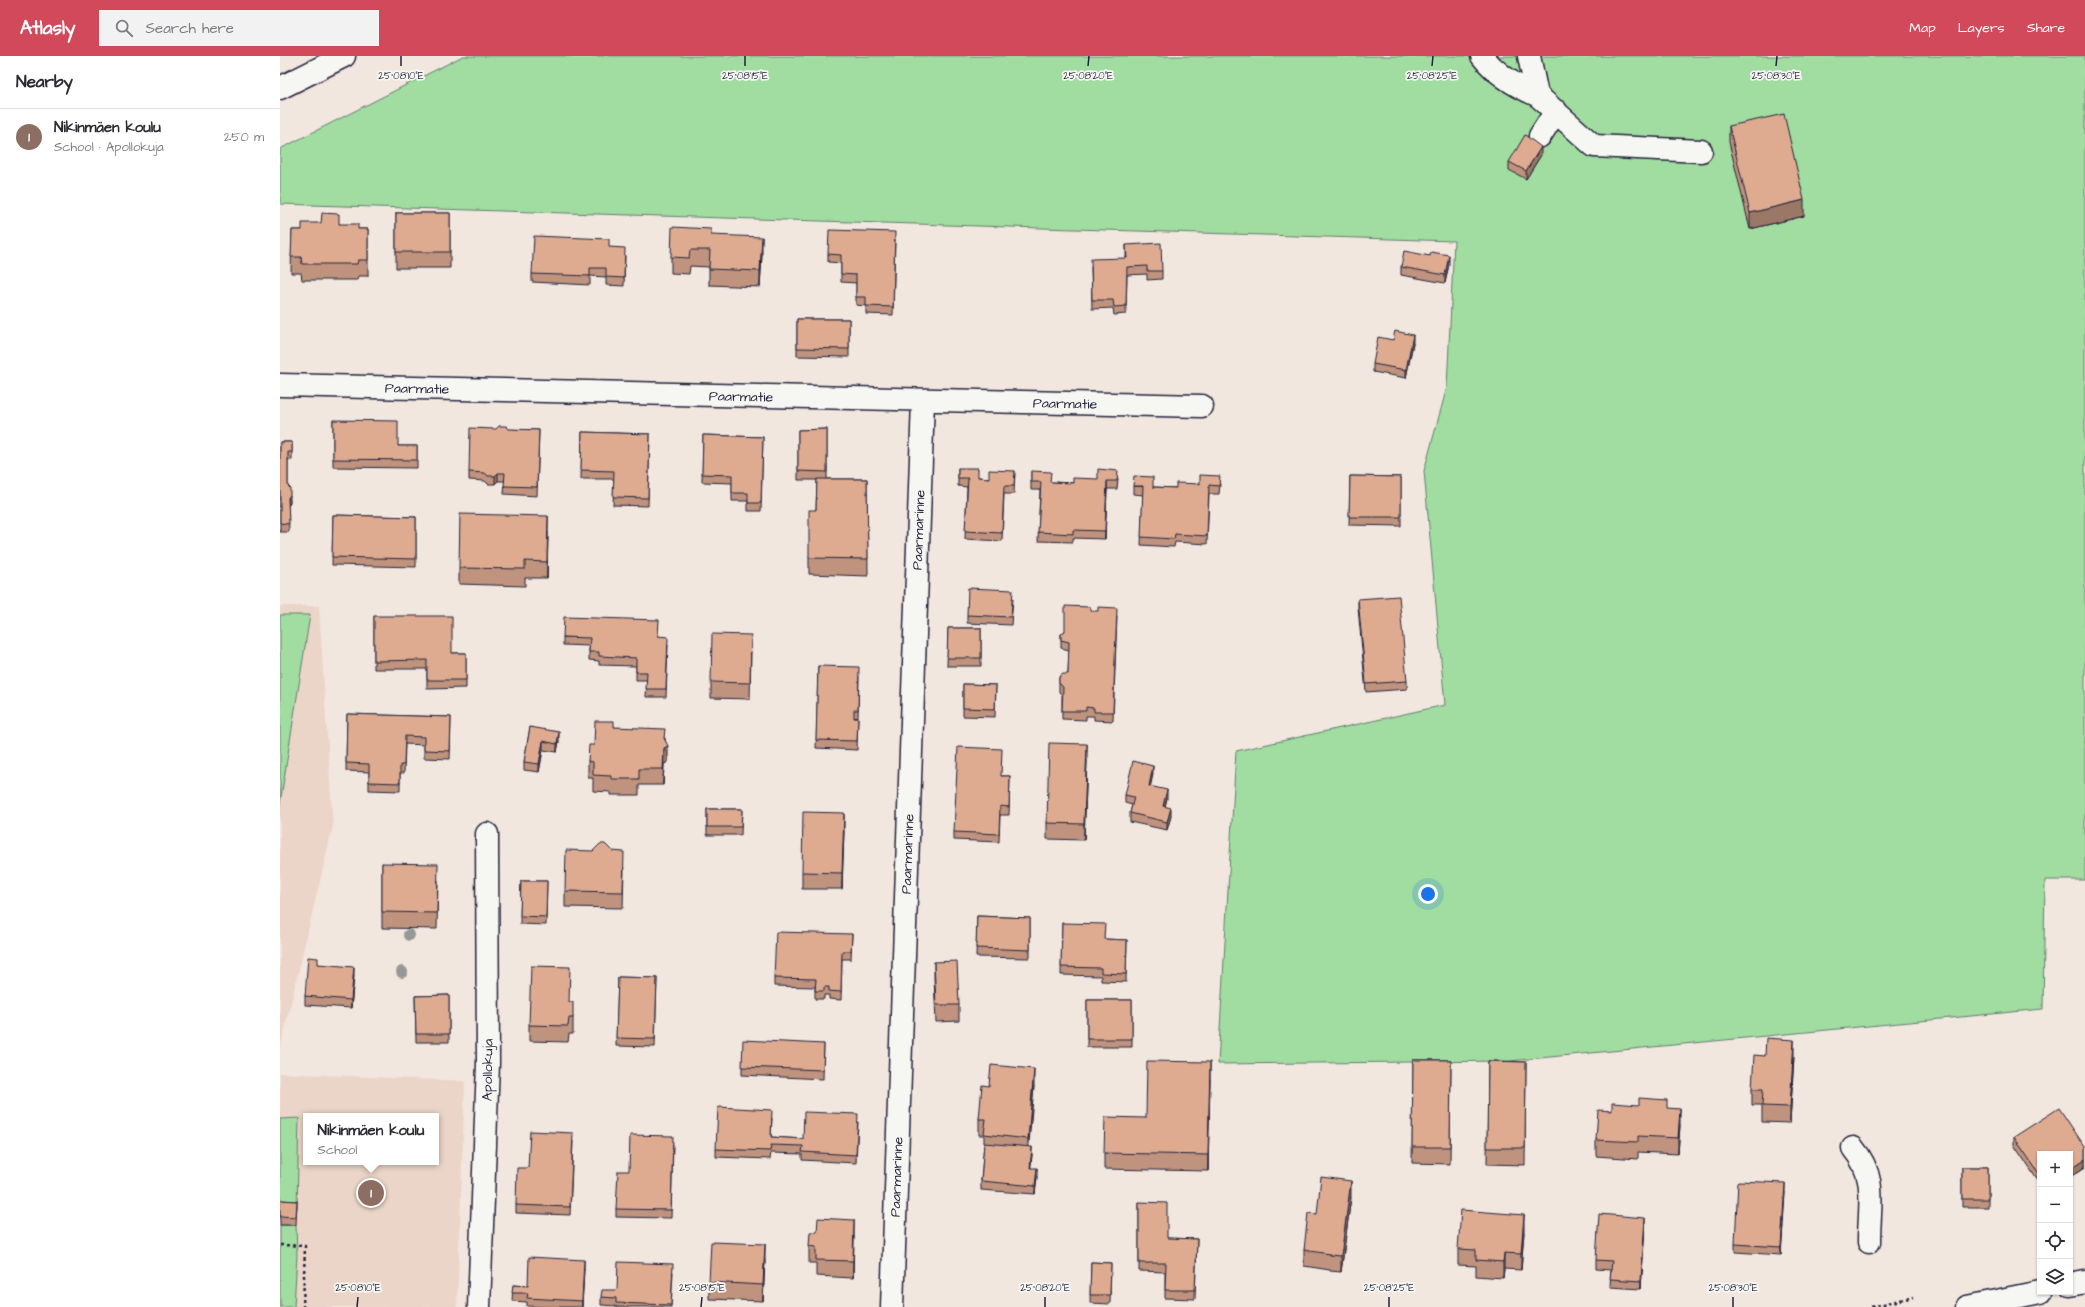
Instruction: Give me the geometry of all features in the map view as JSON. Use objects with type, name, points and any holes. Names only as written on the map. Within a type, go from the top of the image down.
[{"type":"street","points":[[280,88],[344,56]]},
{"type":"street","points":[[1482,56],[1489,65],[1514,86],[1537,95],[1594,146],[1701,151]]},
{"type":"street","points":[[1529,56],[1537,95]]},
{"type":"street","points":[[1540,136],[1556,111]]},
{"type":"street","name":"Paarmatie","points":[[280,385],[1202,406]]},
{"type":"street","name":"Paarmarinne","points":[[892,1307],[923,400]]},
{"type":"street","name":"Apollokuja","points":[[479,1307],[488,1063],[488,834]]},
{"type":"street","points":[[1852,1148],[1862,1158],[1870,1180],[1869,1242]]},
{"type":"street","points":[[2073,1284],[2085,1282]]},
{"type":"street","points":[[1967,1307],[2037,1293]]},
{"type":"path","points":[[280,1245],[305,1246],[303,1307]]},
{"type":"path","points":[[1871,1307],[1913,1297]]},
{"type":"shaded area","points":[[280,606],[319,606],[333,826],[280,1049]]},
{"type":"shaded area","points":[[280,1073],[465,1081],[457,1307],[280,1307]]},
{"type":"green space","points":[[463,56],[2085,56],[2085,880],[2045,880],[2043,1009],[1509,1061],[1218,1064],[1236,751],[1445,705],[1424,471],[1447,387],[1454,241],[280,204],[280,149]]},
{"type":"green space","points":[[280,615],[310,615],[280,804]]},
{"type":"green space","points":[[299,1118],[297,1209],[280,1209],[280,1119]]},
{"type":"green space","points":[[280,1225],[296,1225],[297,1255],[294,1307],[280,1307]]},
{"type":"building","points":[[1784,114],[1804,200],[1750,213],[1729,126]]},
{"type":"building","points":[[1525,135],[1541,147],[1526,171],[1509,162]]},
{"type":"building","points":[[322,213],[339,214],[339,224],[358,224],[358,229],[368,229],[368,260],[358,260],[357,264],[302,264],[301,257],[291,257],[292,230],[302,230],[302,223],[321,223]]},
{"type":"building","points":[[396,213],[450,213],[450,252],[396,252]]},
{"type":"building","points":[[672,227],[711,229],[711,235],[762,237],[760,271],[709,269],[710,250],[690,250],[689,258],[671,257]]},
{"type":"building","points":[[829,230],[895,232],[893,307],[866,306],[866,297],[856,297],[856,275],[841,274],[841,255],[828,254]]},
{"type":"building","points":[[534,236],[609,239],[609,247],[625,248],[624,278],[606,277],[606,268],[590,268],[590,276],[532,274]]},
{"type":"building","points":[[1161,243],[1162,271],[1147,271],[1147,266],[1127,267],[1126,306],[1114,307],[1113,300],[1092,300],[1091,259],[1127,258],[1126,245]]},
{"type":"building","points":[[1404,251],[1430,256],[1431,252],[1449,255],[1445,275],[1401,267]]},
{"type":"building","points":[[797,319],[849,319],[849,349],[797,348]]},
{"type":"building","points":[[1395,331],[1413,335],[1406,370],[1373,364],[1378,337],[1393,340]]},
{"type":"building","points":[[333,420],[398,421],[398,446],[417,446],[417,460],[333,459]]},
{"type":"building","points":[[499,426],[506,426],[509,429],[539,430],[537,487],[504,486],[505,473],[498,473],[495,476],[488,476],[485,473],[469,472],[470,428],[496,429]]},
{"type":"building","points":[[827,429],[827,472],[798,471],[798,430]]},
{"type":"building","points":[[582,432],[650,434],[648,498],[613,497],[614,471],[581,470]]},
{"type":"building","points":[[703,435],[763,437],[761,503],[748,503],[748,493],[732,493],[732,475],[702,474]]},
{"type":"building","points":[[280,442],[292,442],[292,452],[288,452],[288,486],[290,488],[290,495],[288,498],[289,524],[280,523]]},
{"type":"building","points":[[958,468],[978,468],[978,477],[989,478],[989,470],[1015,471],[1014,486],[1004,486],[1002,533],[965,531],[968,478],[958,478]]},
{"type":"building","points":[[1098,469],[1118,471],[1117,481],[1107,481],[1105,531],[1073,530],[1073,534],[1038,532],[1041,482],[1031,482],[1031,471],[1051,472],[1050,482],[1073,483],[1073,478],[1098,479]]},
{"type":"building","points":[[1200,475],[1220,476],[1219,486],[1209,485],[1207,536],[1175,534],[1174,539],[1141,537],[1143,486],[1133,486],[1134,476],[1153,477],[1153,487],[1176,488],[1176,483],[1200,484]]},
{"type":"building","points":[[1350,476],[1401,477],[1401,517],[1349,517]]},
{"type":"building","points":[[817,479],[867,479],[868,559],[809,558],[809,510],[816,510]]},
{"type":"building","points":[[460,514],[548,516],[547,562],[525,561],[525,569],[459,568]]},
{"type":"building","points":[[333,515],[416,517],[416,559],[332,557]]},
{"type":"building","points":[[968,588],[1013,590],[1011,617],[967,615]]},
{"type":"building","points":[[1399,596],[1407,681],[1366,684],[1358,599]]},
{"type":"building","points":[[1065,606],[1090,607],[1090,611],[1098,611],[1098,607],[1117,608],[1113,712],[1094,712],[1094,708],[1086,707],[1086,711],[1062,711],[1063,687],[1059,683],[1059,677],[1063,674],[1068,674],[1069,642],[1061,640],[1061,634],[1065,631]]},
{"type":"building","points":[[374,616],[452,616],[452,653],[466,653],[466,680],[427,680],[427,660],[374,661]]},
{"type":"building","points":[[564,617],[659,620],[658,636],[668,637],[666,689],[646,689],[647,672],[636,672],[636,658],[599,656],[599,652],[589,652],[590,638],[563,637]]},
{"type":"building","points":[[948,628],[981,628],[981,658],[947,658]]},
{"type":"building","points":[[712,634],[751,635],[750,683],[711,682]]},
{"type":"building","points":[[818,666],[859,667],[858,710],[854,710],[854,718],[858,718],[857,741],[816,740]]},
{"type":"building","points":[[963,684],[996,685],[995,709],[963,708]]},
{"type":"building","points":[[347,714],[451,717],[450,751],[424,750],[424,737],[405,736],[404,765],[400,765],[400,783],[369,782],[369,764],[346,763]]},
{"type":"building","points":[[595,721],[614,721],[614,727],[665,729],[664,738],[668,746],[664,748],[663,769],[639,769],[639,779],[611,779],[611,776],[593,775],[593,762],[588,761],[589,745],[594,745]]},
{"type":"building","points":[[530,727],[559,732],[557,744],[543,741],[539,764],[524,762]]},
{"type":"building","points":[[1049,743],[1087,744],[1084,824],[1047,823]]},
{"type":"building","points":[[958,747],[1002,749],[1001,776],[1010,776],[1009,807],[1000,806],[999,834],[954,832]]},
{"type":"building","points":[[1133,761],[1153,766],[1149,786],[1167,790],[1163,806],[1171,808],[1167,822],[1130,813],[1134,797],[1125,795]]},
{"type":"building","points":[[707,809],[742,809],[741,827],[707,827]]},
{"type":"building","points":[[803,812],[844,813],[842,873],[802,872]]},
{"type":"building","points":[[600,844],[605,844],[612,851],[624,852],[623,892],[565,891],[566,850],[593,851]]},
{"type":"building","points":[[382,863],[438,864],[437,913],[382,912]]},
{"type":"building","points":[[521,881],[547,881],[546,917],[520,916]]},
{"type":"building","points":[[977,916],[1030,918],[1030,950],[976,948]]},
{"type":"building","points":[[1062,923],[1105,924],[1104,939],[1127,940],[1126,974],[1101,973],[1101,968],[1061,967]]},
{"type":"building","points":[[776,932],[852,934],[851,951],[842,951],[841,992],[829,991],[829,987],[824,987],[824,991],[815,991],[816,979],[774,978]]},
{"type":"building","points":[[308,957],[318,958],[318,964],[354,967],[351,1000],[305,996]]},
{"type":"building","points":[[957,961],[959,1005],[936,1005],[934,962]]},
{"type":"building","points":[[531,966],[570,967],[569,1002],[573,1002],[573,1018],[569,1018],[568,1026],[529,1025]]},
{"type":"building","points":[[618,977],[657,978],[655,1039],[616,1038]]},
{"type":"building","points":[[449,995],[449,1034],[416,1034],[415,996]]},
{"type":"building","points":[[1087,1000],[1132,1000],[1132,1039],[1087,1039]]},
{"type":"building","points":[[1766,1038],[1794,1040],[1790,1107],[1762,1106],[1763,1089],[1752,1089],[1754,1055],[1765,1056]]},
{"type":"building","points":[[743,1040],[824,1044],[823,1070],[742,1067]]},
{"type":"building","points":[[1413,1060],[1451,1060],[1450,1147],[1412,1147]]},
{"type":"building","points":[[1147,1061],[1210,1062],[1208,1155],[1104,1153],[1105,1117],[1146,1118]]},
{"type":"building","points":[[1488,1061],[1526,1062],[1525,1148],[1487,1148]]},
{"type":"building","points":[[991,1065],[1034,1069],[1028,1139],[984,1134],[986,1119],[979,1119],[982,1085],[989,1086]]},
{"type":"building","points":[[1639,1098],[1667,1100],[1667,1108],[1680,1109],[1678,1138],[1638,1136],[1638,1142],[1596,1140],[1598,1110],[1612,1111],[1612,1103],[1639,1105]]},
{"type":"building","points":[[718,1107],[772,1110],[771,1137],[803,1139],[804,1112],[858,1114],[856,1155],[802,1152],[803,1146],[771,1145],[770,1151],[716,1149]]},
{"type":"building","points":[[2059,1108],[2085,1147],[2085,1159],[2073,1167],[2073,1151],[2037,1151],[2037,1171],[2014,1137]]},
{"type":"building","points":[[530,1131],[573,1133],[570,1207],[516,1205],[517,1168],[528,1168]]},
{"type":"building","points":[[630,1135],[673,1136],[671,1210],[616,1209],[618,1171],[629,1171]]},
{"type":"building","points":[[984,1143],[1032,1147],[1030,1168],[1037,1168],[1035,1186],[981,1181]]},
{"type":"building","points":[[1962,1167],[1988,1167],[1988,1199],[1962,1199]]},
{"type":"building","points":[[1321,1177],[1351,1181],[1341,1256],[1304,1250],[1308,1213],[1317,1214]]},
{"type":"building","points":[[1738,1181],[1785,1183],[1781,1247],[1735,1244]]},
{"type":"building","points":[[280,1200],[297,1201],[296,1217],[280,1216]]},
{"type":"building","points":[[1139,1202],[1167,1203],[1167,1238],[1197,1239],[1195,1290],[1165,1290],[1166,1263],[1139,1263]]},
{"type":"building","points":[[1461,1210],[1524,1215],[1521,1254],[1504,1253],[1503,1262],[1476,1260],[1476,1250],[1458,1249]]},
{"type":"building","points":[[1599,1214],[1645,1218],[1641,1281],[1610,1279],[1612,1261],[1596,1260]]},
{"type":"building","points":[[818,1218],[854,1220],[853,1261],[816,1260],[816,1247],[809,1246],[810,1232],[817,1232]]},
{"type":"building","points":[[711,1242],[765,1244],[763,1285],[709,1282]]},
{"type":"building","points":[[529,1257],[584,1260],[582,1301],[527,1298],[528,1293],[512,1293],[513,1285],[528,1286]]},
{"type":"building","points":[[618,1262],[673,1264],[671,1305],[616,1303],[616,1298],[601,1297],[602,1290],[617,1290]]},
{"type":"building","points":[[1091,1262],[1111,1263],[1110,1295],[1090,1295]]},
{"type":"place","name":"Nikinmäen koulu","points":[[371,1193]]}]
